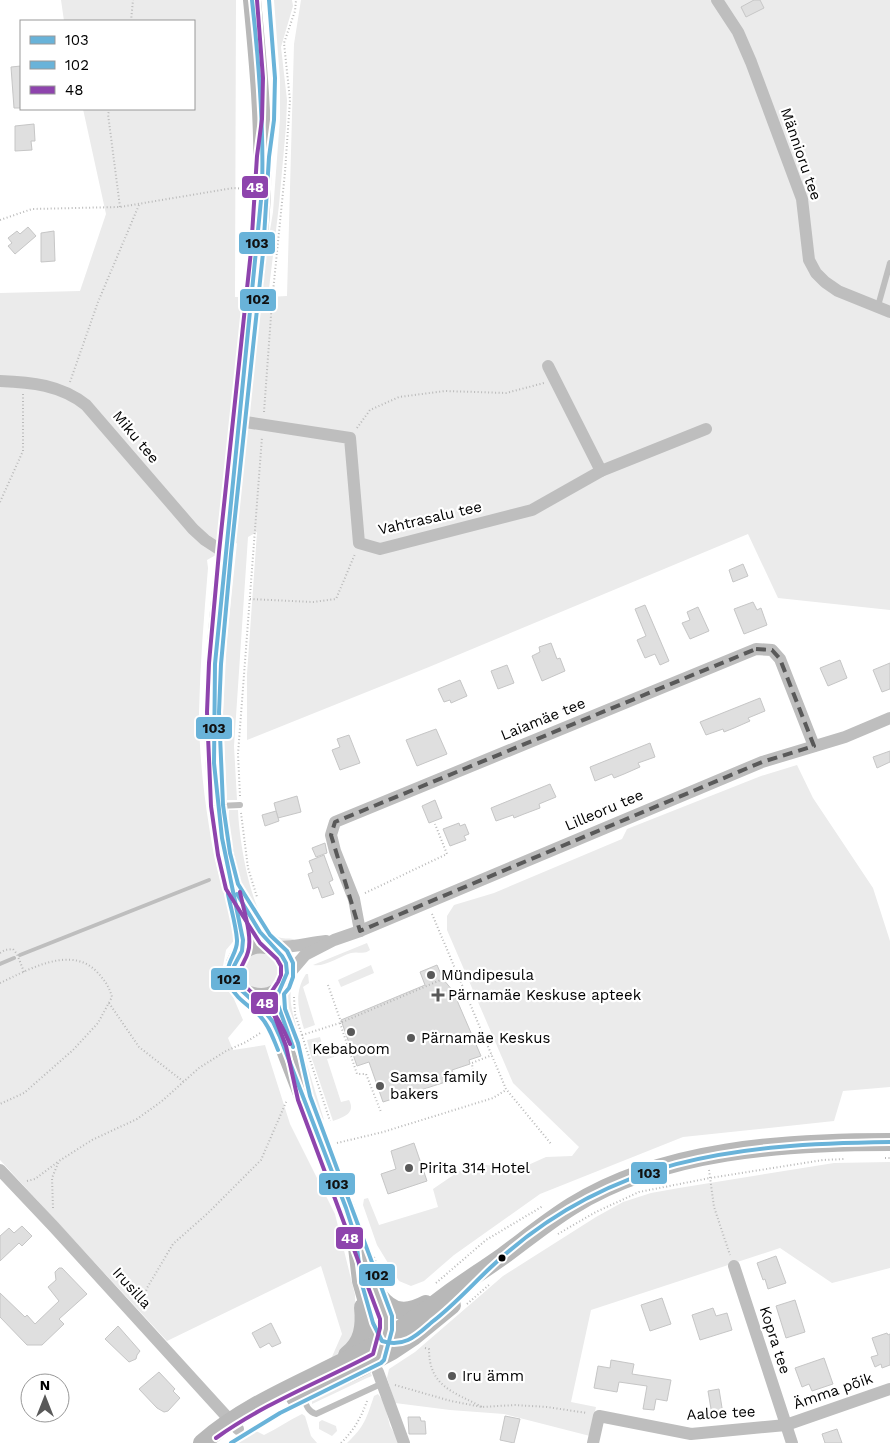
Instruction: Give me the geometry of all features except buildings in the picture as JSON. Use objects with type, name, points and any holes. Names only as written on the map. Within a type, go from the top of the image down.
[{"type":"main road","points":[[242,951],[241,925],[224,854],[217,806],[213,712],[215,664],[225,553],[262,190],[263,156],[258,55],[252,0]]},
{"type":"main road","points":[[263,0],[269,78],[268,120],[263,156]]},
{"type":"main road","points":[[232,886],[256,926],[282,955],[287,965],[286,987],[276,1016],[284,1047],[386,1318],[380,1371]]},
{"type":"main road","points":[[274,947],[266,944],[249,946],[237,958],[234,974],[240,989],[276,1016],[292,1044],[304,1098]]},
{"type":"main road","points":[[247,994],[263,998],[286,987]]},
{"type":"main road","points":[[220,1443],[247,1410],[382,1341],[572,1206],[611,1185],[670,1165],[706,1156],[793,1145],[890,1142]]},
{"type":"main road","points":[[333,1366],[351,1353],[362,1336],[364,1324],[362,1281],[356,1239]]},
{"type":"main road","points":[[202,1443],[234,1425],[302,1395],[380,1371],[418,1342],[502,1257]]},
{"type":"main road","points":[[362,1281],[373,1322],[382,1341],[389,1344],[418,1342]]},
{"type":"main road","points":[[378,1294],[386,1305],[397,1310],[408,1311],[416,1310],[453,1290]]},
{"type":"street","name":"Männioru tee","points":[[717,0],[738,32],[751,62],[802,199],[809,260],[816,273],[838,291],[890,312]]},
{"type":"street","points":[[548,366],[601,471]]},
{"type":"street","name":"Miku tee","points":[[0,380],[52,386],[67,392],[86,405],[193,529],[205,540],[225,553]]},
{"type":"street","points":[[239,421],[350,438]]},
{"type":"street","name":"Vahtrasalu tee","points":[[350,438],[359,543],[380,549],[532,510],[601,471],[706,429]]},
{"type":"street","name":"Laiamäe tee","points":[[360,931],[354,899],[335,851],[331,835],[335,822],[756,649],[772,650],[780,659],[814,746]]},
{"type":"street","name":"Lilleoru tee","points":[[286,987],[305,955],[334,940],[360,931],[762,762],[845,737],[890,718]]},
{"type":"street","name":"Lilleoru tee","points":[[274,947],[291,948],[313,942],[334,940]]},
{"type":"street","name":"Irusilla","points":[[0,1170],[234,1425]]},
{"type":"street","name":"Kopra tee","points":[[734,1266],[792,1443]]},
{"type":"street","points":[[380,1371],[404,1443]]},
{"type":"street","name":"Ämma põik","points":[[786,1425],[890,1389]]},
{"type":"street","points":[[593,1443],[595,1415]]},
{"type":"street","name":"Aaloe tee","points":[[595,1415],[691,1434],[786,1425]]},
{"type":"lane","points":[[878,306],[890,263]]},
{"type":"lane","points":[[217,806],[240,805]]},
{"type":"lane","points":[[302,1395],[310,1412],[316,1414],[380,1371]]},
{"type":"path","points":[[131,20],[133,0]]},
{"type":"path","points":[[258,901],[248,868],[240,805],[238,754],[272,302],[290,100],[284,43],[295,11],[296,0]]},
{"type":"path","points":[[110,110],[108,114],[120,207]]},
{"type":"path","points":[[0,220],[32,210],[120,207],[234,188],[262,190]]},
{"type":"path","points":[[67,392],[98,302],[139,205]]},
{"type":"path","points":[[350,438],[370,410],[399,397],[445,391],[506,393],[555,380]]},
{"type":"path","points":[[0,502],[23,451],[23,382]]},
{"type":"path","points":[[250,599],[313,602],[336,599],[359,543]]},
{"type":"path","points":[[354,899],[447,854],[435,824]]},
{"type":"path","points":[[431,913],[506,1089],[552,1145]]},
{"type":"path","points":[[0,953],[13,949],[24,972]]},
{"type":"path","points":[[0,983],[42,964],[70,958],[89,964],[109,987],[112,997],[98,1024],[67,1055],[24,1093],[0,1104]]},
{"type":"path","points":[[302,1035],[341,1023],[457,973]]},
{"type":"path","points":[[328,985],[357,1074],[366,1074],[380,1112]]},
{"type":"path","points":[[286,987],[330,1121]]},
{"type":"path","points":[[109,1003],[140,1047],[184,1082]]},
{"type":"path","points":[[14,1185],[35,1179],[58,1161],[92,1140],[137,1118],[162,1101],[199,1068],[226,1051],[258,1036],[276,1016]]},
{"type":"path","points":[[469,1083],[473,1074],[472,1063],[492,1055]]},
{"type":"path","points":[[337,1142],[383,1132],[493,1098],[506,1089]]},
{"type":"path","points":[[137,1318],[147,1288],[173,1244],[208,1213],[261,1160],[286,1101]]},
{"type":"path","points":[[706,1156],[714,1207],[734,1266]]},
{"type":"path","points":[[558,1235],[596,1212],[639,1192],[710,1178],[823,1160],[849,1158]]},
{"type":"path","points":[[882,1158],[890,1158]]},
{"type":"path","points":[[54,1227],[52,1178],[58,1161]]},
{"type":"path","points":[[464,1307],[491,1283]]},
{"type":"path","points":[[418,1342],[429,1349],[429,1362],[441,1386],[482,1406]]},
{"type":"path","points":[[380,1371],[451,1401],[482,1406],[515,1405],[547,1407],[595,1415]]},
{"type":"path","points":[[341,1443],[359,1421],[369,1395]]},
{"type":"highlighted area","points":[[756,649],[772,650],[780,659],[814,746],[762,762],[360,931],[331,835],[335,822]]},
{"type":"shaded area","points":[[61,0],[236,0],[235,297],[259,297],[273,212],[280,118],[280,80],[274,0],[292,0],[293,6],[281,47],[287,100],[286,126],[268,297],[287,296],[294,44],[301,0],[890,0],[890,610],[778,598],[748,534],[429,667],[247,740],[247,674],[257,532],[248,537],[234,746],[237,800],[227,800],[223,715],[227,638],[237,543],[207,560],[199,726],[201,755],[211,840],[237,937],[226,950],[222,971],[243,1020],[228,1038],[233,1050],[265,1045],[290,1124],[335,1214],[355,1295],[356,1325],[350,1344],[331,1359],[342,1334],[321,1266],[167,1341],[0,1160],[0,293],[80,291],[106,214],[83,110],[195,110],[195,20],[64,20]]},
{"type":"shaded area","points":[[797,765],[813,798],[873,888],[890,941],[890,1087],[843,1091],[834,1121],[683,1137],[540,1194],[454,1255],[424,1281],[411,1286],[399,1281],[377,1245],[363,1205],[364,1199],[368,1198],[379,1225],[438,1207],[433,1189],[471,1163],[494,1166],[506,1175],[546,1157],[572,1156],[579,1147],[513,1083],[447,930],[447,916],[454,905],[494,893],[622,839],[627,829],[761,776]]},
{"type":"shaded area","points":[[229,810],[238,810],[248,878],[260,914],[269,928],[278,937],[293,939],[296,942],[277,941],[243,893],[232,853]]},
{"type":"shaded area","points":[[367,943],[370,950],[368,951],[351,953],[327,963],[313,965]]},
{"type":"shaded area","points":[[261,953],[268,954],[274,958],[278,964],[278,978],[274,984],[268,988],[261,989],[254,988],[248,984],[244,978],[243,971],[244,964],[248,958],[254,954]]},
{"type":"shaded area","points":[[371,965],[374,973],[341,987],[338,980]]},
{"type":"shaded area","points":[[306,974],[308,974],[309,983],[303,987],[315,1025],[304,1029],[298,1001],[300,987]]},
{"type":"shaded area","points":[[292,985],[291,1005],[298,1036],[295,1038],[284,1005],[288,989]]},
{"type":"shaded area","points":[[320,1037],[325,1055],[335,1054],[334,1057],[327,1059],[341,1102],[349,1100],[351,1104],[348,1114],[333,1121],[307,1040]]},
{"type":"shaded area","points":[[297,1046],[302,1048],[324,1120],[314,1107]]},
{"type":"shaded area","points":[[890,1162],[890,1268],[832,1283],[780,1248],[591,1310],[571,1402],[596,1407],[590,1436],[504,1414],[395,1403],[387,1378],[389,1369],[415,1352],[503,1276],[623,1202],[651,1193],[834,1163]]},
{"type":"shaded area","points":[[370,1372],[372,1376],[312,1404],[312,1400]]},
{"type":"shaded area","points":[[378,1394],[384,1402],[390,1426],[400,1443],[347,1443],[361,1427],[374,1396]]},
{"type":"shaded area","points":[[302,1414],[305,1416],[311,1436],[317,1443],[237,1443],[256,1431],[264,1435]]},
{"type":"shaded area","points":[[322,1420],[336,1426],[337,1431],[332,1436],[319,1429],[319,1422]]},
{"type":"waterway","points":[[20,955],[209,880]]},
{"type":"waterway","points":[[0,964],[14,958]]},
{"type":"transit line","name":"103","points":[[252,0],[260,95],[262,190],[215,664],[214,763],[222,838],[243,940],[242,951],[234,966],[234,974],[240,989],[265,1012],[273,1022],[280,1037],[346,1208],[356,1239],[361,1281],[373,1323],[382,1341],[398,1343],[414,1336],[534,1231],[580,1202],[627,1180],[676,1164],[727,1153],[833,1143],[890,1142]]},
{"type":"transit line","name":"48","points":[[216,1438],[273,1403],[373,1354],[380,1328],[380,1319],[298,1100],[286,1046],[273,1012],[272,991],[281,975],[281,966],[277,959],[260,943],[226,889],[218,855],[211,806],[207,712],[209,663],[251,251],[257,156],[262,119],[263,78],[257,0]]},
{"type":"transit line","name":"102","points":[[231,1443],[280,1413],[381,1363],[384,1360],[392,1330],[392,1316],[310,1096],[298,1043],[285,1009],[284,994],[289,988],[293,977],[293,963],[287,951],[270,935],[238,884],[230,853],[223,805],[219,712],[221,664],[263,253],[269,157],[274,120],[275,78],[269,0]]},
{"type":"transit line","name":"48","points":[[240,892],[249,939],[247,956],[240,972],[242,981],[247,989],[273,1012],[290,1044]]},
{"type":"transit line","name":"102","points":[[228,894],[237,940],[237,946],[228,971],[230,985],[239,998],[266,1023],[278,1050]]},
{"type":"transit line","name":"103","points":[[237,894],[260,932],[286,963],[287,973],[278,994],[278,1005],[293,1047]]},
{"type":"place","name":"Mündipesula","points":[[431,975]]},
{"type":"place","name":"Pärnamäe Keskuse apteek","points":[[438,995]]},
{"type":"place","name":"Kebaboom","points":[[351,1032]]},
{"type":"place","name":"Pärnamäe Keskus","points":[[411,1038]]},
{"type":"place","name":"Samsa family bakers","points":[[380,1086]]},
{"type":"place","name":"Pirita 314 Hotel","points":[[409,1168]]},
{"type":"place","name":"Iru ämm","points":[[452,1376]]}]
